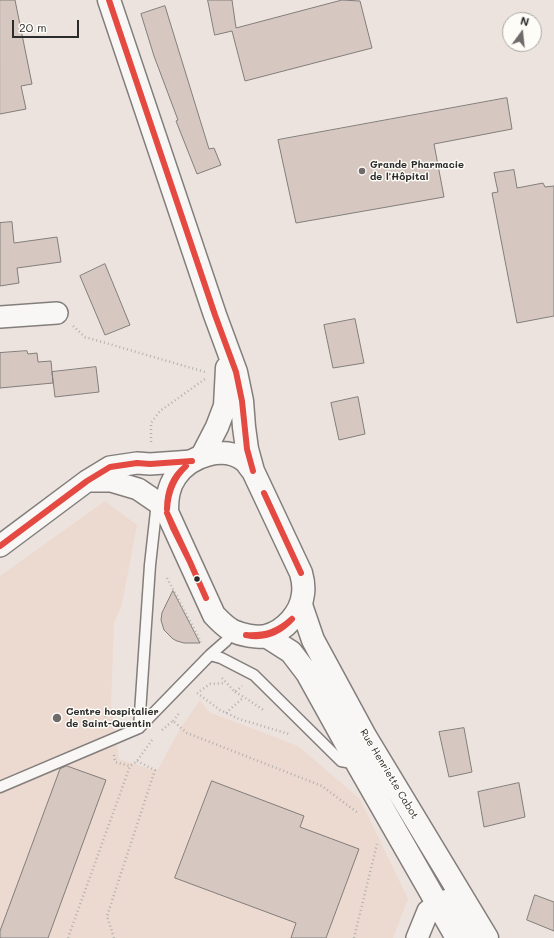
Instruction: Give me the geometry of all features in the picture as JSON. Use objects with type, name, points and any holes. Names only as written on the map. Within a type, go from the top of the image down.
[{"type":"street","points":[[109,0],[228,353],[236,372],[246,442],[252,471]]},
{"type":"street","points":[[0,317],[57,313]]},
{"type":"street","points":[[0,546],[87,481],[110,467],[138,463],[150,464],[197,458],[223,453],[233,454],[245,462],[252,471],[302,573],[304,583],[301,605],[289,623],[266,636],[244,635],[233,631],[222,624],[214,615],[165,500],[176,476],[183,468],[197,458],[217,427],[225,406],[228,353]]},
{"type":"street","points":[[87,481],[111,481],[165,500]]},
{"type":"street","name":"Rue Henriette Cabot","points":[[301,605],[313,640],[365,736],[487,938]]},
{"type":"street","name":"Rue Henriette Cabot","points":[[266,636],[291,652],[307,673],[457,938]]},
{"type":"street","points":[[417,938],[428,911],[438,904],[448,900],[473,938]]},
{"type":"lane","points":[[139,728],[150,565],[165,500]]},
{"type":"lane","points":[[0,787],[139,728],[226,640],[233,631]]},
{"type":"lane","points":[[210,655],[221,658],[254,675],[341,761],[358,764]]},
{"type":"path","points":[[57,313],[85,337],[212,374]]},
{"type":"path","points":[[193,697],[210,684],[225,682]]},
{"type":"path","points":[[236,692],[270,714]]},
{"type":"path","points":[[197,693],[220,710],[239,719],[295,736]]},
{"type":"path","points":[[226,713],[244,697]]},
{"type":"path","points":[[159,733],[181,710]]},
{"type":"path","points":[[173,720],[187,733],[322,786],[363,817]]},
{"type":"path","points":[[114,938],[107,916],[155,770],[137,761]]},
{"type":"path","points":[[68,938],[130,766]]},
{"type":"path","points":[[354,938],[377,843]]},
{"type":"shaded area","name":"Centre hospitalier de Saint-Quentin","points":[[105,501],[137,525],[122,604],[114,623],[111,705],[119,759],[157,771],[179,731],[200,700],[209,712],[298,746],[360,799],[408,899],[393,938],[0,938],[0,576]]},
{"type":"building","points":[[0,0],[15,0],[32,84],[21,86],[26,109],[0,114]]},
{"type":"building","points":[[208,0],[232,0],[236,28],[342,0],[360,1],[372,48],[245,81],[232,31],[215,35]]},
{"type":"building","points":[[165,6],[209,149],[214,148],[221,165],[197,174],[176,121],[178,120],[154,56],[141,14]]},
{"type":"building","name":"Grande Pharmacie de l'Hôpital","points":[[507,98],[512,129],[434,144],[444,197],[296,223],[278,140]]},
{"type":"building","points":[[514,170],[517,188],[543,183],[545,187],[554,186],[554,316],[517,323],[492,193],[498,192],[494,173]]},
{"type":"building","points":[[12,222],[14,243],[57,237],[61,262],[17,268],[19,283],[0,286],[0,223]]},
{"type":"building","points":[[105,264],[130,325],[105,335],[80,276]]},
{"type":"building","points":[[355,319],[364,363],[333,368],[324,325]]},
{"type":"building","points":[[27,351],[28,354],[37,353],[38,362],[51,361],[53,383],[0,388],[0,353]]},
{"type":"building","points":[[96,367],[99,392],[55,397],[52,372]]},
{"type":"building","points":[[358,397],[365,434],[339,440],[331,403]]},
{"type":"building","points":[[173,591],[200,643],[184,643],[177,641],[164,630],[161,620],[162,613]]},
{"type":"building","points":[[464,728],[472,772],[449,777],[439,732]]},
{"type":"building","points":[[67,766],[106,780],[48,938],[0,938],[0,931],[60,769]]},
{"type":"building","points":[[212,781],[304,816],[300,827],[359,849],[326,938],[291,938],[296,923],[175,878]]},
{"type":"building","points":[[519,783],[525,817],[484,827],[478,792]]},
{"type":"building","points":[[535,895],[554,902],[554,931],[527,920]]},
{"type":"transit line","points":[[109,0],[215,315],[236,372],[242,401],[247,449],[253,471]]},
{"type":"transit line","points":[[0,546],[87,481],[110,467],[137,463],[150,464],[192,461]]},
{"type":"transit line","points":[[167,509],[171,485],[177,475],[186,466]]},
{"type":"transit line","points":[[167,509],[172,486],[178,475],[186,466]]},
{"type":"transit line","points":[[264,493],[301,573]]},
{"type":"transit line","points":[[264,493],[301,573]]},
{"type":"transit line","points":[[167,513],[190,562]]},
{"type":"transit line","points":[[167,513],[190,562]]},
{"type":"transit line","points":[[190,562],[206,598]]},
{"type":"transit line","points":[[190,562],[206,598]]},
{"type":"transit line","points":[[246,635],[259,635],[271,632],[282,627],[292,619]]},
{"type":"transit line","points":[[246,635],[259,636],[271,634],[282,628],[292,619]]},
{"type":"place","name":"Grande Pharmacie de l'Hôpital","points":[[362,171]]},
{"type":"place","name":"Centre hospitalier de Saint-Quentin","points":[[57,718]]}]
